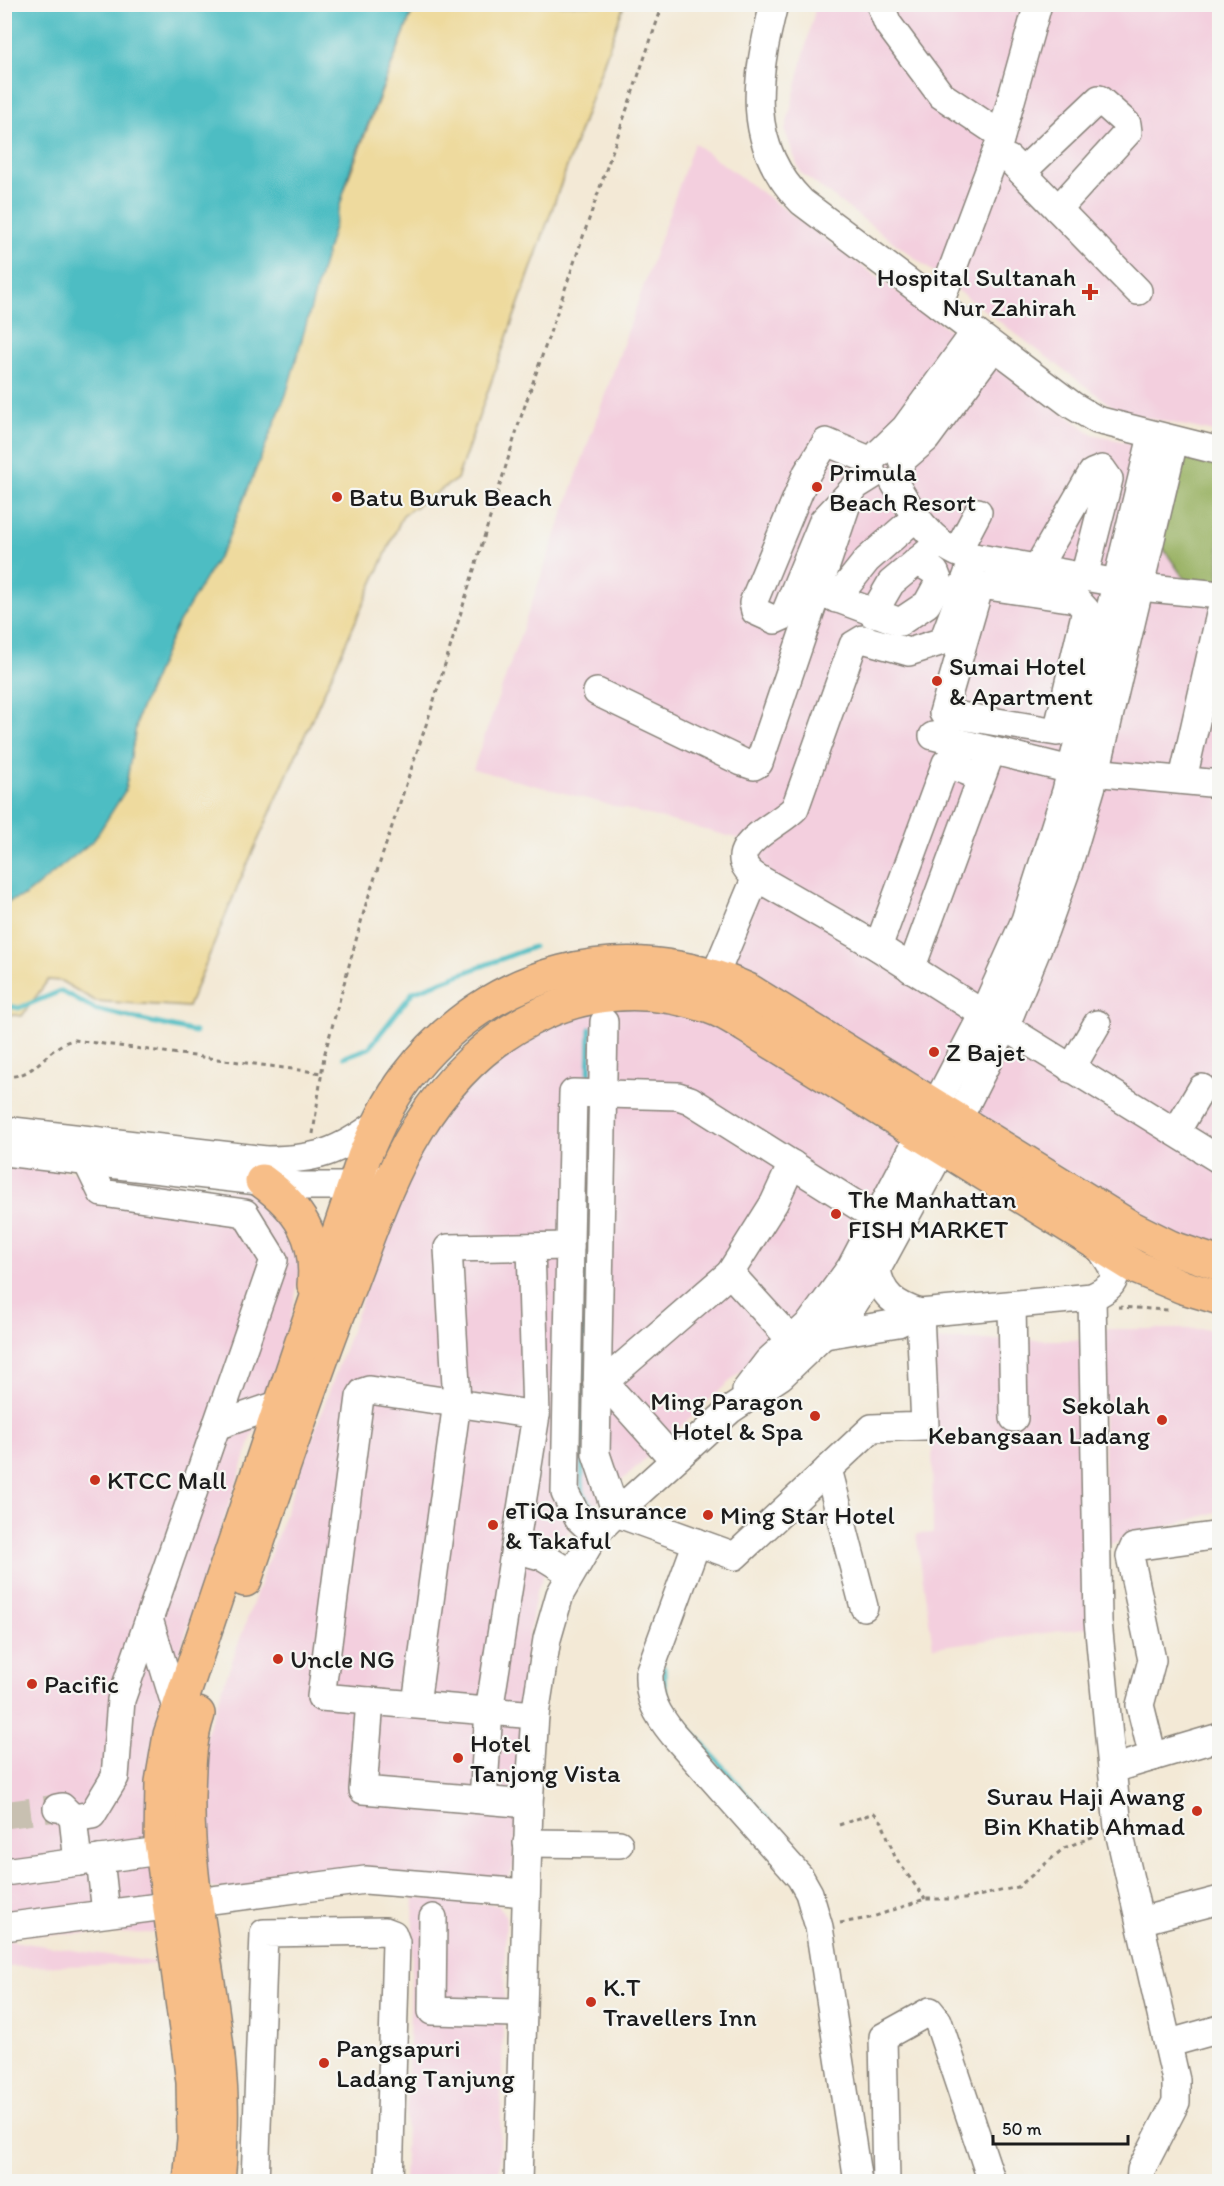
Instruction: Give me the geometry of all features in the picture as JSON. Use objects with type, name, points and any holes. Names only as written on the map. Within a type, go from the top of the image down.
[{"type":"main road","points":[[190,2181],[194,2139],[193,2082],[181,1903],[175,1849],[162,1782],[177,1711],[354,1184],[379,1122],[407,1077],[429,1050],[453,1027],[513,988],[582,967],[622,963],[665,964],[715,975],[748,990],[940,1127],[1097,1244],[1135,1267],[1183,1287],[1220,1298]]},
{"type":"main road","points":[[175,1849],[193,1731],[329,1340],[400,1161],[436,1101],[457,1076],[501,1038],[564,1003],[605,994],[643,992],[712,1007],[1130,1227],[1170,1247],[1220,1264]]},
{"type":"main road","points":[[262,1182],[291,1208],[311,1241],[316,1265],[309,1319]]},
{"type":"main road","points":[[181,1903],[220,2080],[222,2138],[218,2181]]},
{"type":"street","points":[[774,4],[764,56],[759,110],[764,141],[773,166],[783,183],[802,202],[984,339],[1097,420],[1220,451]]},
{"type":"street","points":[[880,4],[888,24],[941,95],[1000,141],[1022,172],[1138,291]]},
{"type":"street","points":[[939,305],[1000,141],[1038,4]]},
{"type":"street","points":[[1022,172],[1099,99],[1127,124],[1128,132],[1058,208]]},
{"type":"street","points":[[984,339],[926,439],[884,466],[851,492],[823,521],[784,616],[775,621],[755,611],[753,603],[807,473],[826,442],[884,466],[915,518],[957,551],[1020,574],[1076,599],[1086,610],[1057,732],[943,713],[980,585],[1020,574],[1084,577],[1128,585],[1220,595]]},
{"type":"street","points":[[518,2181],[529,1804],[536,1714],[553,1615],[570,1573],[595,1534],[730,1410],[781,1376],[825,1335],[850,1310],[877,1269],[940,1127],[994,1020],[1045,930],[1069,863],[1084,771],[1163,438]]},
{"type":"street","points":[[1020,574],[1092,473],[1102,469],[1109,479],[1084,577]]},
{"type":"street","points":[[597,692],[754,766],[759,763],[827,595],[851,492]]},
{"type":"street","points":[[978,512],[957,551],[943,641],[909,652],[863,639],[853,645],[795,808],[787,818],[755,837],[747,847],[742,860],[745,870],[878,948],[1220,1160]]},
{"type":"street","points":[[827,595],[915,518]]},
{"type":"street","points":[[873,614],[891,584],[917,561],[957,551]]},
{"type":"street","points":[[827,595],[873,614],[900,622],[927,604],[940,579],[935,572],[917,561]]},
{"type":"street","points":[[1183,779],[1212,679],[1220,614]]},
{"type":"street","points":[[933,736],[1084,771],[1220,784]]},
{"type":"street","points":[[911,969],[991,750]]},
{"type":"street","points":[[878,948],[945,763],[981,777]]},
{"type":"street","points":[[715,975],[756,877]]},
{"type":"street","points":[[604,1022],[601,1383],[596,1454],[616,1513]]},
{"type":"street","points":[[1071,1069],[1097,1024]]},
{"type":"street","points":[[1176,1132],[1202,1088]]},
{"type":"street","points":[[595,1534],[578,1518],[565,1493],[573,1093],[678,1096],[690,1100],[877,1218]]},
{"type":"street","points":[[4,1130],[266,1160],[294,1160],[333,1151],[350,1144],[379,1122]]},
{"type":"street","points":[[730,1410],[768,1361],[810,1323],[851,1268],[877,1218],[940,1127]]},
{"type":"street","points":[[4,1152],[325,1188],[354,1184],[377,1175],[400,1161]]},
{"type":"street","points":[[87,1161],[102,1193],[245,1213],[274,1260],[224,1417],[149,1619],[122,1700],[115,1778],[92,1815],[65,1813],[89,1860],[105,1913]]},
{"type":"street","points":[[601,1383],[730,1273],[774,1203],[792,1164]]},
{"type":"street","points":[[825,1335],[898,1323],[920,1313],[1092,1301],[1110,1287],[1115,1277],[1113,1268],[1097,1244]]},
{"type":"street","points":[[416,1704],[457,1402],[448,1248],[570,1246]]},
{"type":"street","points":[[483,1800],[489,1710],[536,1415],[531,1247]]},
{"type":"street","points":[[877,1269],[879,1284],[886,1296],[907,1309],[920,1313]]},
{"type":"street","points":[[730,1273],[791,1340]]},
{"type":"street","points":[[1092,1301],[1098,1621],[1118,1827],[1170,2043],[1176,2080],[1176,2102],[1141,2170],[1140,2181]]},
{"type":"street","points":[[1012,1305],[1014,1418]]},
{"type":"street","points":[[616,1513],[735,1556],[872,1428],[925,1426],[920,1313]]},
{"type":"street","points":[[213,1474],[224,1417],[240,1397],[259,1341]]},
{"type":"street","points":[[601,1383],[674,1460]]},
{"type":"street","points":[[536,1415],[369,1390],[363,1392],[360,1397],[321,1697],[536,1714]]},
{"type":"street","points":[[224,1417],[280,1404]]},
{"type":"street","points":[[828,1469],[864,1607]]},
{"type":"street","points":[[1153,1756],[1140,1705],[1152,1660],[1130,1556],[1134,1547],[1220,1534]]},
{"type":"street","points":[[697,1542],[649,1673],[648,1691],[657,1714],[785,1858],[809,1893],[819,1927],[858,2181]]},
{"type":"street","points":[[515,1549],[544,1557],[570,1573]]},
{"type":"street","points":[[149,1619],[177,1711]]},
{"type":"street","points":[[370,1701],[363,1790],[529,1804]]},
{"type":"street","points":[[1112,1769],[1220,1737]]},
{"type":"street","points":[[527,1843],[619,1844]]},
{"type":"street","points":[[9,1873],[175,1849]]},
{"type":"street","points":[[11,1922],[105,1913],[365,1880],[526,1893]]},
{"type":"street","points":[[1140,1921],[1220,1900]]},
{"type":"street","points":[[434,1918],[432,2011],[522,2013]]},
{"type":"street","points":[[255,2181],[264,1933],[385,1930],[393,1935],[396,1942],[389,2181]]},
{"type":"street","points":[[886,2181],[883,2037],[930,2011],[938,2021],[992,2181]]},
{"type":"street","points":[[1170,2043],[1220,2029]]},
{"type":"path","points":[[312,1141],[322,1073],[366,904],[431,710],[513,443],[663,4]]},
{"type":"path","points":[[4,1076],[33,1071],[58,1046],[74,1040],[322,1073]]},
{"type":"path","points":[[1092,1301],[1175,1310]]},
{"type":"path","points":[[839,1825],[874,1813],[882,1822],[899,1864],[925,1899]]},
{"type":"path","points":[[837,1923],[870,1918],[925,1899],[965,1899],[1018,1887],[1064,1848],[1118,1827]]},
{"type":"shaded area","name":"Hospital Sultanah Nur Zahirah","points":[[816,5],[1219,5],[1219,433],[1120,412],[800,172],[785,131]]},
{"type":"shaded area","points":[[694,143],[1092,434],[1219,464],[1219,1251],[1162,1230],[712,954],[751,842],[473,769]]},
{"type":"shaded area","points":[[634,1004],[715,1023],[904,1143],[901,1158],[811,1307],[586,1513],[556,1545],[536,1593],[526,1654],[515,1865],[508,1878],[501,1881],[215,1889],[207,1885],[197,1832],[204,1739],[420,1139],[452,1092],[559,1017]]},
{"type":"shaded area","name":"KTCC Mall","points":[[4,1164],[252,1192],[288,1218],[301,1265],[290,1324],[175,1666],[158,1933],[5,1935]]},
{"type":"shaded area","name":"Sekolah Kebangsaan Ladang","points":[[1104,1329],[1219,1329],[1219,1511],[1104,1546]]},
{"type":"shaded area","points":[[931,1340],[1091,1340],[1093,1627],[933,1647],[916,1534],[933,1533]]},
{"type":"shaded area","points":[[414,1897],[497,1905],[506,1915],[499,2181],[404,2182]]},
{"type":"shaded area","points":[[5,1940],[167,1964],[5,1967]]},
{"type":"green space","points":[[1182,456],[1219,464],[1219,584],[1185,580],[1161,545]]},
{"type":"sand","name":"Batu Buruk Beach","points":[[415,5],[624,5],[457,479],[403,515],[239,883],[188,1007],[95,1001],[61,981],[48,980],[22,1016],[5,1014],[5,903],[26,895],[125,791],[138,715],[175,629]]},
{"type":"water","points":[[5,4],[415,5],[351,167],[286,395],[225,546],[175,629],[138,715],[125,791],[94,840],[26,895],[5,903]]},
{"type":"waterway","points":[[344,1057],[369,1048],[413,992],[533,947]]},
{"type":"waterway","points":[[4,1005],[19,1008],[61,991],[94,1009],[195,1032]]},
{"type":"waterway","points":[[589,1086],[590,1029]]},
{"type":"waterway","points":[[588,1101],[582,1478],[583,1493],[591,1505]]},
{"type":"waterway","points":[[664,1668],[664,1687],[670,1706],[797,1853]]},
{"type":"waterway","points":[[826,1905],[833,1931]]},
{"type":"tunnel","points":[[4,1815],[57,1808]]},
{"type":"place","name":"Hospital Sultanah Nur Zahirah","points":[[1090,292]]},
{"type":"place","name":"Primula Beach Resort","points":[[817,487]]},
{"type":"place","name":"Batu Buruk Beach","points":[[337,497]]},
{"type":"place","name":"Sumai Hotel & Apartment","points":[[937,681]]},
{"type":"place","name":"Z Bajet","points":[[934,1052]]},
{"type":"place","name":"The Manhattan FISH MARKET","points":[[836,1214]]},
{"type":"place","name":"Ming Paragon Hotel & Spa","points":[[815,1416]]},
{"type":"place","name":"Sekolah Kebangsaan Ladang","points":[[1162,1420]]},
{"type":"place","name":"KTCC Mall","points":[[95,1480]]},
{"type":"place","name":"Ming Star Hotel","points":[[708,1515]]},
{"type":"place","name":"eTiQa Insurance & Takaful","points":[[493,1525]]},
{"type":"place","name":"Uncle NG","points":[[278,1659]]},
{"type":"place","name":"Pacific","points":[[32,1684]]},
{"type":"place","name":"Hotel Tanjong Vista","points":[[458,1758]]},
{"type":"place","name":"Surau Haji Awang Bin Khatib Ahmad","points":[[1197,1811]]},
{"type":"place","name":"K.T Travellers Inn","points":[[591,2002]]},
{"type":"place","name":"Pangsapuri Ladang Tanjung","points":[[324,2063]]}]
